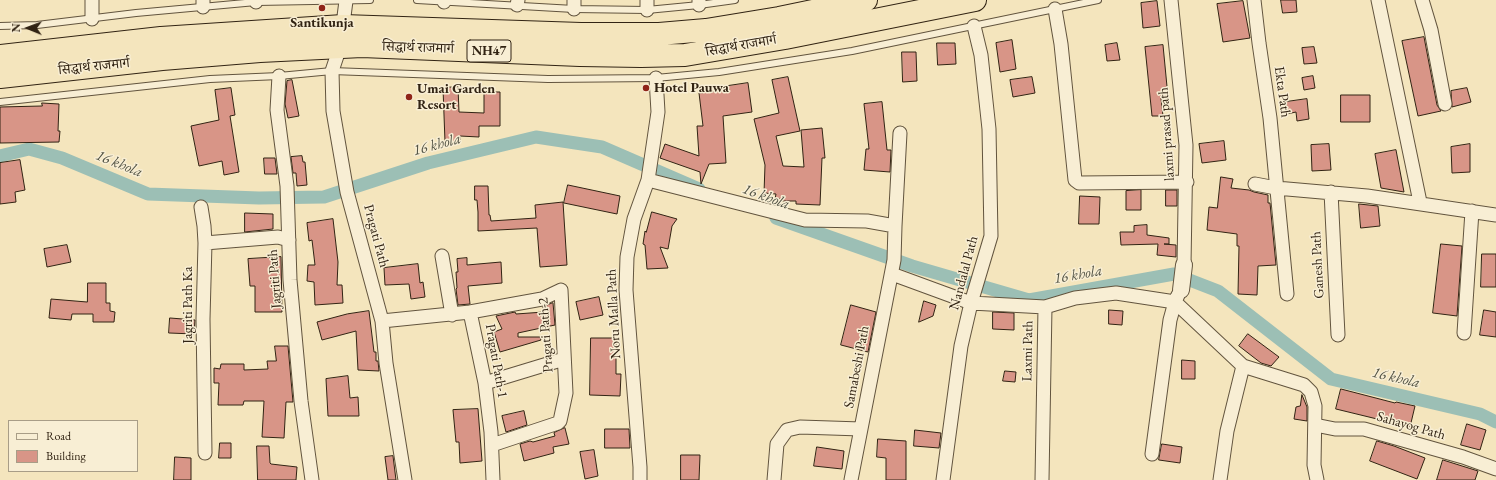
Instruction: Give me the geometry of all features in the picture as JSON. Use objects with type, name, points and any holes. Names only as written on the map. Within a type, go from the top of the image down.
[{"type":"highway","name":"सिद्धार्थ राजमार्ग","points":[[0,56],[161,38],[343,26],[581,34],[660,34],[706,30],[866,0]]},
{"type":"highway","name":"सिद्धार्थ राजमार्ग","points":[[0,77],[170,58],[260,51],[370,46],[618,56],[685,55],[807,34],[975,0]]},
{"type":"street","points":[[92,0],[92,19]]},
{"type":"street","name":"laxmi prasad path","points":[[1171,0],[1186,145],[1184,265]]},
{"type":"street","name":"Ekta Path","points":[[1254,0],[1270,118],[1286,294]]},
{"type":"street","points":[[1378,0],[1420,202]]},
{"type":"street","points":[[1422,0],[1431,30],[1445,104]]},
{"type":"street","name":"Pragati Path","points":[[346,1],[340,47],[332,71],[333,111],[347,192],[382,321],[386,363],[405,480]]},
{"type":"street","points":[[1056,9],[1075,180],[1079,183],[1186,182]]},
{"type":"street","name":"Nandalal Path","points":[[943,480],[961,346],[971,303],[991,236],[990,128],[981,54],[974,26]]},
{"type":"street","name":"Jagriti Path","points":[[279,76],[277,110],[287,186],[290,280],[301,401],[312,480]]},
{"type":"street","name":"Noru Malla Path","points":[[640,480],[626,290],[627,257],[634,219],[648,180],[658,112],[656,78]]},
{"type":"street","name":"Samabeshi Path","points":[[852,480],[894,260],[894,226],[900,133]]},
{"type":"street","points":[[648,180],[805,220],[867,222],[894,226]]},
{"type":"street","points":[[1255,184],[1276,188],[1331,192],[1420,202],[1496,215]]},
{"type":"street","name":"Ganesh Path","points":[[1331,192],[1338,335]]},
{"type":"street","name":"Jagriti Path Ka","points":[[201,207],[205,243],[203,320],[205,452]]},
{"type":"street","points":[[1464,333],[1472,211]]},
{"type":"street","points":[[205,243],[278,237],[289,240]]},
{"type":"street","points":[[442,256],[452,315]]},
{"type":"street","points":[[1152,454],[1170,320],[1178,296],[1184,265]]},
{"type":"street","points":[[892,274],[971,303],[1045,307]]},
{"type":"street","name":"Pragati Path-2","points":[[470,312],[542,299],[561,290],[566,392],[560,421],[558,423],[492,445]]},
{"type":"street","name":"Laxmi Path","points":[[1042,480],[1045,307],[1075,298],[1116,293],[1178,296]]},
{"type":"street","points":[[1178,296],[1243,366],[1304,385],[1311,392],[1315,406],[1314,465],[1317,480]]},
{"type":"street","name":"Pragati Path-1","points":[[382,321],[470,312],[485,383],[492,445],[493,480]]},
{"type":"street","points":[[485,383],[564,359]]},
{"type":"street","points":[[1220,480],[1228,431],[1243,366]]},
{"type":"street","name":"Sahayog Path","points":[[1314,425],[1335,429],[1364,429],[1463,457],[1496,469]]},
{"type":"street","points":[[774,480],[777,444],[787,430],[800,427],[861,430]]},
{"type":"lane","points":[[0,26],[37,25],[92,19],[203,3],[296,0],[370,0]]},
{"type":"lane","points":[[417,0],[574,5],[647,5],[735,0]]},
{"type":"lane","points":[[0,102],[210,79],[279,76],[332,71],[548,79],[656,78],[719,72],[852,51],[1098,0]]},
{"type":"building","points":[[1281,0],[1296,0],[1297,12],[1283,13]]},
{"type":"building","points":[[1157,1],[1160,26],[1143,28],[1141,3]]},
{"type":"building","points":[[1243,1],[1250,38],[1223,42],[1217,4]]},
{"type":"building","points":[[1424,37],[1437,105],[1441,111],[1418,116],[1402,41]]},
{"type":"building","points":[[1012,40],[1016,69],[1000,72],[996,43]]},
{"type":"building","points":[[937,43],[955,43],[956,64],[938,65]]},
{"type":"building","points":[[1117,43],[1120,60],[1107,61],[1105,45]]},
{"type":"building","points":[[1163,45],[1168,97],[1161,98],[1163,116],[1152,116],[1145,47]]},
{"type":"building","points":[[1314,47],[1317,63],[1304,64],[1302,48]]},
{"type":"building","points":[[902,52],[916,52],[917,81],[903,82]]},
{"type":"building","points":[[1313,76],[1315,88],[1304,90],[1302,78]]},
{"type":"building","points":[[788,77],[800,131],[776,136],[783,166],[804,167],[801,130],[822,128],[825,158],[822,158],[820,205],[796,204],[796,201],[782,201],[782,199],[775,199],[776,194],[764,193],[765,165],[754,119],[779,113],[772,80]]},
{"type":"building","points":[[1032,77],[1035,93],[1013,97],[1010,80]]},
{"type":"building","points":[[292,80],[299,116],[288,118],[285,104],[287,81]]},
{"type":"building","points":[[748,83],[752,112],[723,116],[726,163],[709,164],[701,184],[700,172],[660,158],[665,144],[699,156],[697,126],[703,126],[699,93],[729,90],[728,86]]},
{"type":"building","points":[[458,87],[459,112],[484,113],[484,92],[500,92],[500,126],[479,126],[479,137],[460,136],[460,141],[445,142],[443,88]]},
{"type":"building","points":[[231,88],[235,115],[230,116],[239,172],[224,175],[222,161],[199,166],[191,126],[219,120],[215,90]]},
{"type":"building","points":[[1467,88],[1471,102],[1452,107],[1451,91]]},
{"type":"building","points":[[1341,95],[1370,95],[1370,122],[1341,122]]},
{"type":"building","points":[[1307,99],[1309,119],[1297,121],[1296,112],[1287,114],[1286,102]]},
{"type":"building","points":[[882,102],[887,150],[891,150],[890,172],[864,170],[866,149],[869,149],[864,104]]},
{"type":"building","points":[[42,103],[59,104],[59,142],[0,143],[0,107],[42,106]]},
{"type":"building","points":[[1224,141],[1226,160],[1202,163],[1199,144]]},
{"type":"building","points":[[1329,144],[1331,170],[1312,171],[1311,145]]},
{"type":"building","points":[[1470,144],[1470,172],[1452,173],[1451,147]]},
{"type":"building","points":[[1396,150],[1404,192],[1381,188],[1375,154]]},
{"type":"building","points":[[302,156],[303,162],[305,162],[307,185],[297,186],[296,173],[293,173],[291,157]]},
{"type":"building","points":[[264,158],[275,158],[277,174],[265,174]]},
{"type":"building","points":[[20,160],[25,190],[15,192],[16,202],[0,204],[0,163]]},
{"type":"building","points":[[1221,177],[1233,179],[1231,188],[1249,190],[1268,195],[1276,265],[1258,266],[1257,295],[1238,294],[1239,246],[1237,246],[1237,234],[1207,230],[1209,207],[1217,208]]},
{"type":"building","points":[[568,185],[620,196],[617,214],[564,203]]},
{"type":"building","points":[[475,186],[488,186],[489,215],[491,221],[536,218],[535,205],[563,202],[567,265],[540,267],[537,228],[478,231],[478,212],[477,200],[475,200]]},
{"type":"building","points":[[1141,190],[1141,210],[1126,210],[1126,191]]},
{"type":"building","points":[[1166,190],[1177,190],[1177,206],[1166,206]]},
{"type":"building","points":[[1080,196],[1100,197],[1099,224],[1079,224]]},
{"type":"building","points":[[1359,204],[1378,206],[1380,226],[1361,228]]},
{"type":"building","points":[[652,212],[677,219],[672,226],[668,249],[660,247],[668,268],[647,269],[645,245],[643,244],[645,231],[646,232]]},
{"type":"building","points":[[245,213],[273,214],[273,229],[245,232]]},
{"type":"building","points":[[333,219],[338,262],[337,285],[342,285],[343,303],[315,305],[314,282],[307,281],[308,265],[315,265],[312,240],[309,241],[307,223]]},
{"type":"building","points":[[1147,225],[1147,235],[1169,238],[1169,244],[1164,244],[1176,245],[1176,257],[1157,255],[1158,244],[1121,245],[1120,232],[1134,232],[1134,226]]},
{"type":"building","points":[[1441,244],[1462,246],[1457,316],[1433,313]]},
{"type":"building","points":[[67,245],[71,262],[47,267],[44,249]]},
{"type":"building","points":[[1482,254],[1496,254],[1496,287],[1481,287]]},
{"type":"building","points":[[281,257],[282,312],[255,312],[255,286],[250,286],[248,259]]},
{"type":"building","points":[[467,258],[467,265],[501,262],[502,283],[468,286],[470,304],[458,305],[456,289],[456,272],[458,272],[457,259]]},
{"type":"building","points":[[418,264],[420,283],[423,282],[425,297],[411,299],[409,284],[385,285],[384,268]]},
{"type":"building","points":[[88,283],[106,283],[106,303],[110,303],[110,311],[115,312],[114,322],[93,322],[93,314],[72,314],[71,320],[49,318],[51,299],[87,302]]},
{"type":"building","points":[[599,297],[603,315],[580,320],[576,302]]},
{"type":"building","points":[[924,301],[936,305],[933,316],[919,322]]},
{"type":"building","points":[[553,303],[555,325],[518,333],[518,337],[540,337],[541,340],[500,352],[494,332],[502,329],[496,316],[515,312],[516,314],[544,312],[543,307]]},
{"type":"building","points":[[851,305],[876,312],[868,352],[841,345]]},
{"type":"building","points":[[1109,310],[1123,311],[1122,325],[1109,324]]},
{"type":"building","points":[[1484,310],[1496,312],[1496,337],[1480,335]]},
{"type":"building","points":[[369,311],[374,352],[376,352],[376,361],[378,361],[379,371],[358,370],[356,331],[322,340],[317,322],[347,314]]},
{"type":"building","points":[[993,312],[1014,313],[1014,330],[993,329]]},
{"type":"building","points":[[170,318],[195,320],[194,334],[169,333]]},
{"type":"building","points":[[1248,334],[1279,357],[1271,366],[1261,363],[1239,346]]},
{"type":"building","points":[[591,338],[616,338],[616,374],[621,374],[620,396],[590,395]]},
{"type":"building","points":[[275,346],[288,346],[293,402],[286,402],[284,438],[262,437],[264,401],[244,401],[243,405],[218,405],[219,383],[214,383],[214,368],[220,369],[221,364],[244,364],[244,370],[268,369],[267,361],[276,361]]},
{"type":"building","points":[[1182,360],[1195,361],[1195,379],[1182,379]]},
{"type":"building","points":[[1005,371],[1016,372],[1015,382],[1003,381]]},
{"type":"building","points":[[348,376],[350,398],[358,397],[359,416],[328,416],[326,379]]},
{"type":"building","points":[[1341,389],[1395,403],[1415,406],[1410,427],[1336,409]]},
{"type":"building","points":[[1302,395],[1307,407],[1307,421],[1294,419],[1296,407],[1300,406]]},
{"type":"building","points":[[478,409],[482,461],[460,463],[459,442],[456,442],[453,410]]},
{"type":"building","points":[[524,411],[527,425],[506,432],[502,416]]},
{"type":"building","points":[[1467,424],[1486,430],[1480,450],[1461,445]]},
{"type":"building","points":[[565,428],[569,444],[553,447],[554,453],[524,461],[520,444],[555,436],[554,433]]},
{"type":"building","points":[[605,429],[629,429],[630,448],[605,448]]},
{"type":"building","points":[[915,430],[941,433],[939,448],[914,446]]},
{"type":"building","points":[[878,439],[906,441],[906,480],[886,480],[886,458],[877,457]]},
{"type":"building","points":[[1377,441],[1425,458],[1417,479],[1370,461]]},
{"type":"building","points":[[220,443],[231,443],[231,458],[219,458]]},
{"type":"building","points":[[1162,444],[1182,447],[1180,463],[1159,460]]},
{"type":"building","points":[[257,446],[269,446],[271,464],[297,467],[296,480],[258,480]]},
{"type":"building","points":[[817,447],[844,451],[842,469],[814,466]]},
{"type":"building","points":[[594,450],[598,476],[585,479],[580,452]]},
{"type":"building","points":[[681,455],[700,455],[699,480],[681,480]]},
{"type":"building","points":[[393,456],[396,480],[388,480],[385,457]]},
{"type":"building","points":[[175,457],[191,458],[191,480],[174,480]]},
{"type":"building","points":[[1443,460],[1478,471],[1475,480],[1437,480]]},
{"type":"waterway","name":"16 khola","points":[[0,156],[29,149],[62,158],[148,194],[259,198],[324,197],[428,163],[536,137],[602,147],[699,189]]},
{"type":"waterway","name":"16 khola","points":[[776,218],[912,266],[1029,300],[1174,274],[1218,291],[1331,379],[1480,414],[1496,422]]},
{"type":"place","name":"Santikunja","points":[[322,8]]},
{"type":"place","name":"Hotel Pauwa","points":[[646,88]]},
{"type":"place","name":"Umai Garden Resort","points":[[409,97]]}]
